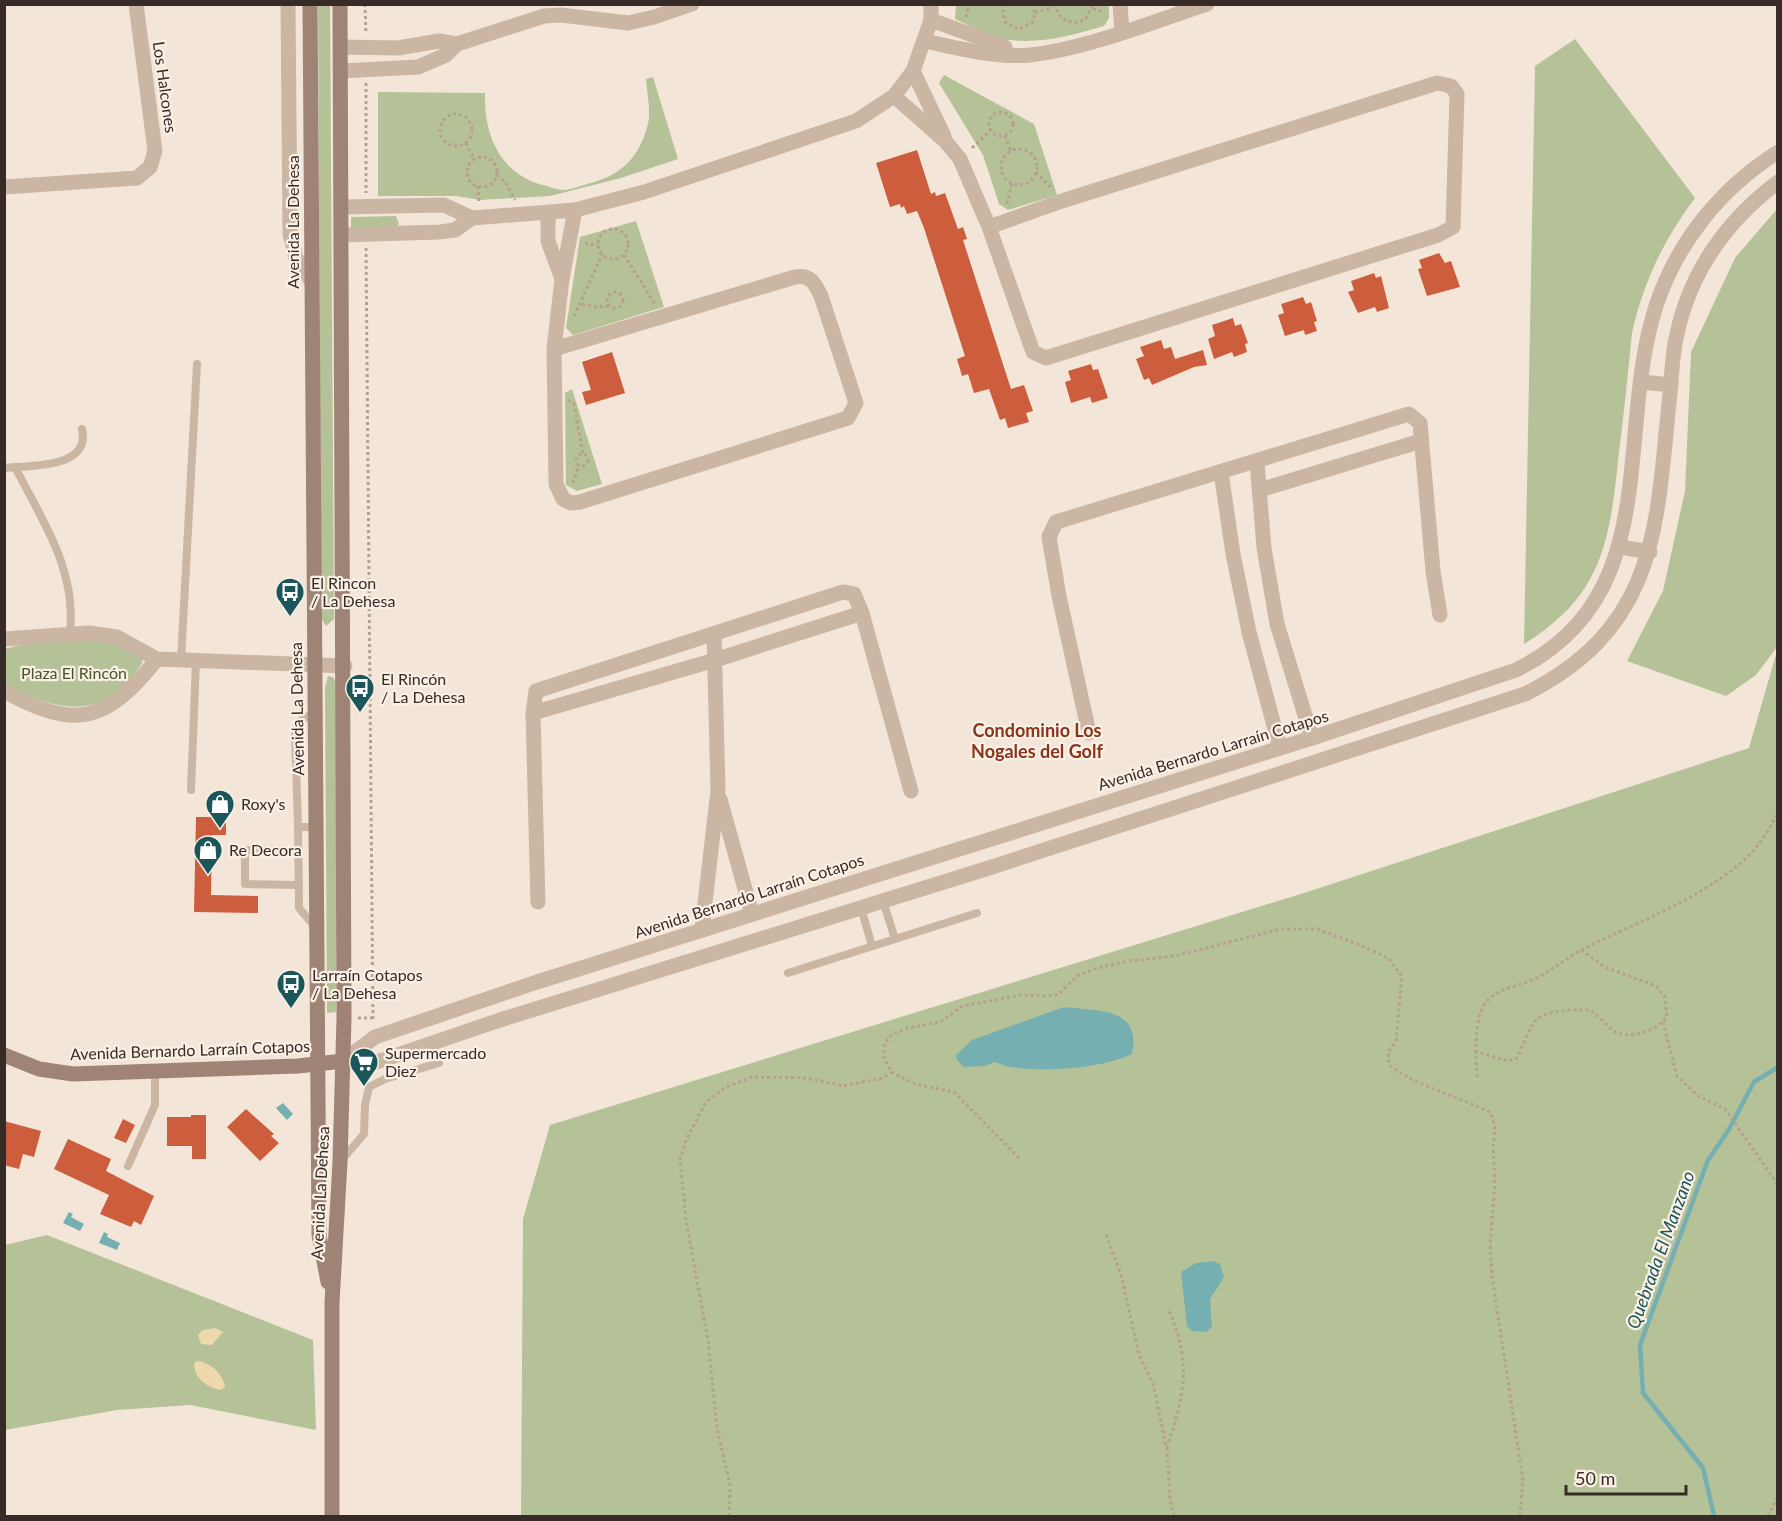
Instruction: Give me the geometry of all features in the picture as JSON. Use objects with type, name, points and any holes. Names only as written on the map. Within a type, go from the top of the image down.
[{"type":"street","name":"Los Halcones","points":[[4,187],[137,178],[150,167],[156,151],[136,4]]},
{"type":"street","points":[[288,4],[290,234],[296,258],[312,282]]},
{"type":"street","name":"Avenida La Dehesa","points":[[310,4],[319,1235],[332,1303]]},
{"type":"street","name":"Avenida La Dehesa","points":[[332,1516],[332,1303],[343,1061],[345,666],[340,4]]},
{"type":"street","points":[[341,71],[418,67],[446,55],[457,44],[543,10],[561,15],[628,22],[654,17],[692,4]]},
{"type":"street","points":[[342,235],[452,230],[472,218],[523,216],[575,210],[644,192],[856,121],[894,96],[913,71],[931,20],[931,4]]},
{"type":"street","points":[[1120,4],[1122,31]]},
{"type":"street","points":[[925,40],[958,49],[1027,55],[1063,50],[1207,4]]},
{"type":"street","points":[[931,20],[1027,55]]},
{"type":"street","points":[[341,46],[398,48],[439,41],[457,44]]},
{"type":"street","points":[[398,48],[401,59],[399,69]]},
{"type":"street","points":[[913,71],[946,142]]},
{"type":"street","points":[[894,96],[946,142],[960,159],[989,227],[1034,352],[1046,358],[1438,236],[1453,227],[1457,94],[1451,86],[1437,83],[1062,201],[989,227]]},
{"type":"street","name":"Avenida Bernardo Larraín Cotapos","points":[[343,1061],[375,1037],[537,982],[1312,738],[1516,670],[1548,652],[1588,614],[1607,582],[1620,547],[1626,520],[1642,382],[1652,323],[1677,258],[1690,236],[1722,196],[1741,178],[1778,152]]},
{"type":"street","name":"Avenida Bernardo Larraín Cotapos","points":[[4,1055],[27,1065],[56,1072],[155,1072],[343,1061],[371,1065],[543,1007],[992,867],[1525,694],[1565,672],[1598,644],[1624,610],[1650,552],[1655,532],[1676,335],[1691,288],[1702,265],[1731,224],[1778,182]]},
{"type":"street","points":[[403,206],[410,220],[406,233]]},
{"type":"street","points":[[342,207],[449,206],[472,218]]},
{"type":"street","points":[[554,349],[795,277],[810,279],[821,296],[856,398],[855,409],[848,418],[571,503],[563,499],[557,489],[554,349],[562,279],[575,210]]},
{"type":"street","points":[[548,214],[548,241],[562,279]]},
{"type":"street","points":[[1642,382],[1671,385]]},
{"type":"street","points":[[1089,733],[1059,596],[1049,537],[1052,526],[1056,522],[1406,415],[1413,415],[1420,423],[1433,571],[1440,615]]},
{"type":"street","points":[[1260,490],[1421,441]]},
{"type":"street","points":[[1257,462],[1264,548],[1277,624],[1312,738]]},
{"type":"street","points":[[1221,472],[1233,554],[1249,633],[1280,748]]},
{"type":"street","points":[[1620,547],[1650,552]]},
{"type":"street","points":[[538,902],[533,713],[535,694],[539,689],[847,591],[854,594],[862,613],[911,791]]},
{"type":"street","points":[[533,713],[716,660],[862,613]]},
{"type":"street","points":[[4,639],[70,632],[117,637],[157,659],[345,666]]},
{"type":"street","points":[[702,929],[718,790],[714,634]]},
{"type":"street","points":[[4,691],[47,711],[63,715],[89,714],[110,707],[122,699],[157,659]]},
{"type":"street","points":[[1516,670],[1525,694]]},
{"type":"street","points":[[718,790],[752,914]]},
{"type":"street","points":[[984,841],[992,867]]},
{"type":"street","points":[[592,965],[599,990]]},
{"type":"street","points":[[537,982],[543,1007]]},
{"type":"lane","points":[[191,790],[188,660],[196,364]]},
{"type":"lane","points":[[4,468],[60,461],[72,457],[83,441],[81,429]]},
{"type":"lane","points":[[15,467],[63,562],[71,598],[70,632]]},
{"type":"lane","points":[[315,711],[299,722],[296,733],[299,908],[317,929]]},
{"type":"lane","points":[[298,827],[316,827]]},
{"type":"lane","points":[[298,851],[245,850],[245,884],[299,885]]},
{"type":"lane","points":[[883,901],[895,939]]},
{"type":"lane","points":[[861,908],[872,946]]},
{"type":"lane","points":[[788,973],[977,913]]},
{"type":"lane","points":[[340,1162],[364,1134],[365,1105],[369,1087],[385,1079],[439,1063],[432,1044]]},
{"type":"lane","points":[[128,1166],[155,1106],[155,1072]]},
{"type":"path","points":[[365,4],[366,47]]},
{"type":"path","points":[[1006,4],[1003,17],[1013,28],[1028,27],[1035,13],[1054,6],[1061,18],[1072,23],[1085,20],[1093,4]]},
{"type":"path","points":[[1032,4],[1035,13]]},
{"type":"path","points":[[366,70],[367,206]]},
{"type":"path","points":[[1003,112],[1010,116],[1013,123],[1011,131],[1005,136],[997,136],[990,131],[989,120],[995,114],[1003,112]]},
{"type":"path","points":[[458,114],[468,119],[472,134],[466,143],[455,146],[442,139],[439,129],[443,120],[458,114]]},
{"type":"path","points":[[960,159],[990,131]]},
{"type":"path","points":[[1005,136],[1011,151]]},
{"type":"path","points":[[466,143],[474,159]]},
{"type":"path","points":[[1036,171],[1024,184],[1007,180],[1002,164],[1011,151],[1023,149],[1033,155],[1036,171],[1062,201]]},
{"type":"path","points":[[474,159],[489,159],[496,166],[497,176],[506,183],[523,216]]},
{"type":"path","points":[[474,159],[467,171],[473,184],[488,186],[497,176]]},
{"type":"path","points":[[613,229],[622,232],[628,241],[624,255],[615,260],[602,255],[597,246],[600,236],[613,229]]},
{"type":"path","points":[[366,234],[372,1018]]},
{"type":"path","points":[[571,322],[582,303],[602,255]]},
{"type":"path","points":[[624,255],[663,316]]},
{"type":"path","points":[[582,303],[617,309],[622,306],[624,300],[621,295],[614,292],[609,294],[607,302],[609,306]]},
{"type":"path","points":[[555,397],[574,404],[583,454]]},
{"type":"path","points":[[1477,1077],[1475,1051],[1481,1012],[1487,1002],[1507,988],[1538,978],[1581,950],[1669,909],[1732,869],[1758,845],[1778,813]]},
{"type":"path","points":[[1018,1158],[954,1092],[915,1084],[891,1072],[883,1055],[885,1043],[892,1034],[908,1028],[940,1022],[963,1006],[973,1003],[1021,994],[1053,996],[1060,993],[1077,976],[1097,968],[1129,961],[1174,956],[1290,928],[1317,929],[1388,958],[1402,976],[1396,1041],[1388,1052],[1389,1065],[1403,1076],[1460,1097],[1491,1113],[1495,1128],[1493,1149],[1495,1182],[1490,1245],[1492,1276],[1523,1480],[1520,1516]]},
{"type":"path","points":[[1475,1051],[1508,1061],[1517,1058],[1532,1025],[1542,1016],[1553,1012],[1590,1010],[1612,1030],[1630,1035],[1647,1032],[1663,1022],[1667,1017],[1665,997],[1656,986],[1605,967],[1581,950]]},
{"type":"path","points":[[1663,1022],[1677,1076],[1698,1096],[1717,1103],[1726,1111],[1778,1185]]},
{"type":"path","points":[[729,1516],[730,1485],[717,1428],[708,1341],[686,1221],[681,1159],[686,1140],[706,1102],[726,1087],[752,1077],[807,1078],[843,1086],[863,1084],[883,1078],[891,1072]]},
{"type":"path","points":[[1106,1235],[1121,1274],[1139,1355],[1153,1384],[1167,1450],[1170,1499],[1174,1516]]},
{"type":"path","points":[[1167,1450],[1185,1383],[1184,1349],[1168,1308]]},
{"type":"path","points":[[1768,1516],[1778,1496]]},
{"type":"green space","points":[[318,5],[330,5],[334,619],[326,626],[321,618]]},
{"type":"green space","points":[[956,5],[1109,5],[1109,18],[1104,26],[1065,36],[1025,41],[1011,40],[987,35],[955,19]]},
{"type":"green space","points":[[1575,39],[1695,198],[1674,229],[1656,262],[1642,297],[1632,333],[1612,512],[1598,562],[1587,585],[1571,606],[1551,625],[1524,644],[1535,66]]},
{"type":"green space","points":[[944,75],[1034,124],[1057,195],[1008,210],[999,204],[983,155],[939,83]]},
{"type":"green space","points":[[653,77],[678,159],[621,178],[550,196],[480,200],[456,196],[378,196],[378,92],[485,93],[485,109],[492,139],[507,164],[531,181],[565,190],[609,176],[618,171],[633,156],[648,124],[646,79]]},
{"type":"green space","points":[[1777,209],[1777,647],[1756,675],[1726,696],[1627,661],[1663,591],[1685,491],[1691,352],[1735,258]]},
{"type":"green space","points":[[396,216],[399,224],[396,227],[351,228],[351,217]]},
{"type":"green space","points":[[636,221],[664,307],[573,335],[566,328],[580,237]]},
{"type":"green space","points":[[572,389],[602,484],[577,491],[566,485],[565,393]]},
{"type":"green space","name":"Plaza El Rincón","points":[[78,639],[120,644],[143,659],[142,663],[128,682],[113,695],[97,703],[80,706],[62,706],[44,701],[5,684],[4,649],[34,642]]},
{"type":"green space","points":[[1777,651],[1777,1516],[521,1516],[523,1219],[550,1125],[1307,892],[1749,748]]},
{"type":"green space","points":[[328,676],[333,677],[337,686],[336,1012],[327,1013],[325,688]]},
{"type":"green space","points":[[47,1235],[313,1340],[316,1430],[190,1405],[117,1410],[5,1430],[5,1245]]},
{"type":"sand","points":[[215,1328],[223,1332],[212,1345],[201,1344],[198,1335],[203,1330]]},
{"type":"sand","points":[[197,1361],[215,1370],[222,1378],[225,1387],[220,1390],[202,1381],[196,1373],[194,1363]]},
{"type":"water","points":[[1064,1007],[1103,1011],[1124,1020],[1130,1027],[1133,1039],[1132,1054],[1105,1063],[1056,1069],[1009,1067],[994,1062],[985,1066],[964,1067],[957,1060],[956,1055],[972,1040]]},
{"type":"water","points":[[283,1103],[293,1114],[287,1120],[276,1108]]},
{"type":"water","points":[[69,1212],[73,1214],[71,1217],[84,1224],[80,1231],[63,1223]]},
{"type":"water","points":[[104,1232],[108,1234],[107,1237],[120,1243],[117,1250],[99,1243]]},
{"type":"water","points":[[1213,1261],[1220,1264],[1224,1277],[1210,1299],[1212,1327],[1206,1332],[1192,1331],[1187,1326],[1181,1272],[1196,1263]]},
{"type":"building","points":[[917,150],[931,194],[935,192],[936,196],[945,193],[958,229],[963,227],[967,239],[963,240],[1011,389],[1024,385],[1033,411],[1026,413],[1029,422],[1008,428],[1005,418],[1000,420],[989,389],[974,393],[968,374],[962,376],[957,359],[965,356],[917,211],[907,214],[904,206],[901,208],[900,204],[890,207],[876,163]]},
{"type":"building","points":[[1439,253],[1445,263],[1451,261],[1460,287],[1427,296],[1418,269],[1422,268],[1419,260]]},
{"type":"building","points":[[1374,273],[1376,278],[1381,276],[1389,308],[1377,312],[1375,307],[1358,313],[1348,292],[1354,290],[1351,281]]},
{"type":"building","points":[[1303,297],[1306,304],[1311,302],[1317,321],[1314,322],[1317,331],[1305,335],[1304,330],[1285,336],[1278,315],[1284,313],[1281,304]]},
{"type":"building","points":[[1233,318],[1235,326],[1241,324],[1248,343],[1245,344],[1247,352],[1234,357],[1232,352],[1214,359],[1208,339],[1215,336],[1212,325]]},
{"type":"building","points":[[1161,340],[1164,349],[1171,347],[1175,359],[1203,350],[1207,365],[1194,367],[1152,385],[1149,378],[1144,380],[1136,359],[1144,356],[1140,347]]},
{"type":"building","points":[[612,352],[625,393],[586,405],[582,392],[591,390],[582,362]]},
{"type":"building","points":[[1091,364],[1093,370],[1098,369],[1108,398],[1092,403],[1090,397],[1071,403],[1065,382],[1071,380],[1068,371]]},
{"type":"building","points":[[196,817],[226,817],[226,835],[212,835],[211,895],[258,896],[258,913],[194,912]]},
{"type":"building","points":[[246,1109],[274,1134],[271,1136],[279,1143],[260,1161],[227,1127]]},
{"type":"building","points":[[191,1115],[206,1115],[206,1159],[192,1159],[192,1146],[167,1146],[167,1117],[191,1117]]},
{"type":"building","points":[[123,1119],[135,1125],[126,1143],[114,1138]]},
{"type":"building","points":[[4,1121],[41,1131],[34,1157],[23,1154],[19,1169],[4,1165]]},
{"type":"building","points":[[68,1139],[111,1159],[106,1171],[154,1196],[141,1225],[134,1221],[131,1227],[100,1214],[109,1195],[54,1169]]},
{"type":"waterway","name":"Quebrada El Manzano","points":[[1714,1516],[1703,1468],[1643,1393],[1640,1345],[1708,1160],[1728,1131],[1754,1082],[1778,1067]]},
{"type":"place","name":"El Rincon / La Dehesa","points":[[290,618]]},
{"type":"place","name":"El Rincón / La Dehesa","points":[[360,714]]},
{"type":"place","name":"Roxy's","points":[[220,830]]},
{"type":"place","name":"Re Decora","points":[[208,876]]},
{"type":"place","name":"Larraín Cotapos / La Dehesa","points":[[291,1010]]},
{"type":"place","name":"Supermercado Diez","points":[[364,1088]]},
{"type":"district","name":"Condominio Los Nogales del Golf","points":[[1037,741]]}]
